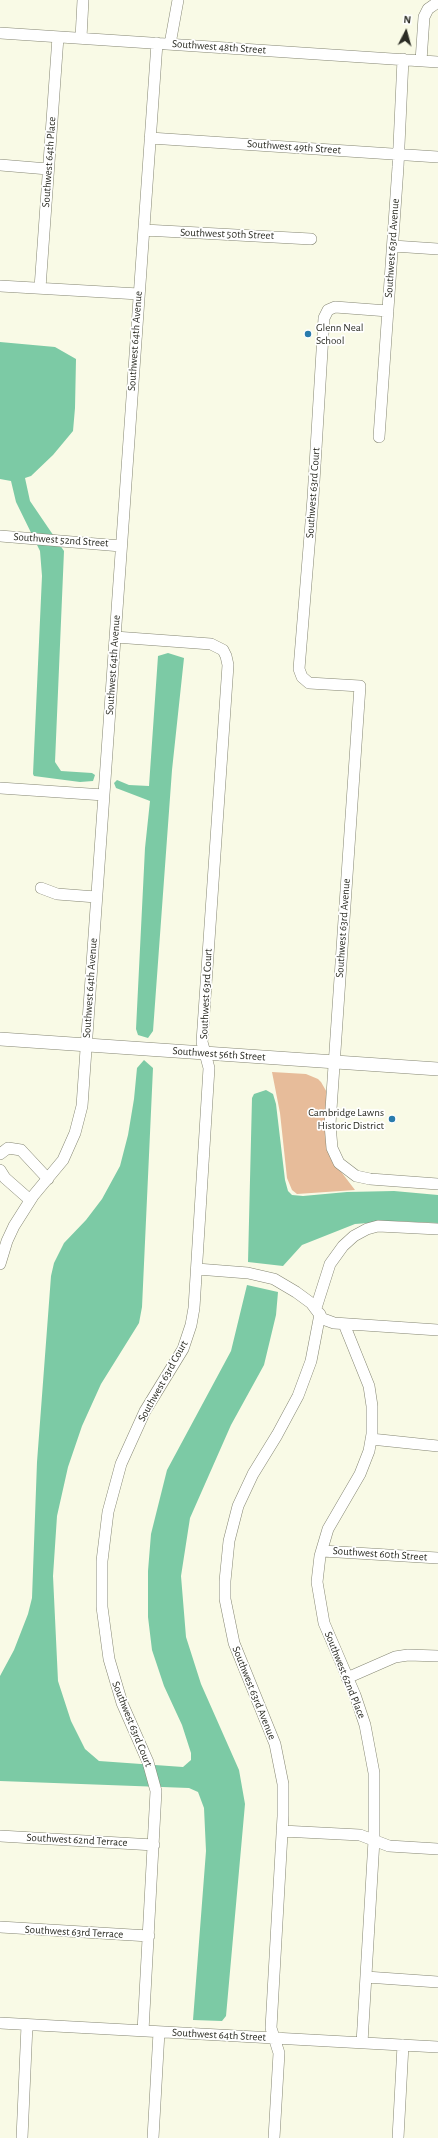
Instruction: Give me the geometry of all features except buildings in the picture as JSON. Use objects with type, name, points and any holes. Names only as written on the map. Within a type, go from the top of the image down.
[{"type":"main road","name":"Southwest 56th Street","points":[[0,1039],[438,1069]]},
{"type":"street","points":[[81,38],[83,0]]},
{"type":"street","points":[[170,44],[178,0]]},
{"type":"street","points":[[421,61],[424,17],[428,9],[438,2]]},
{"type":"street","name":"Southwest 48th Street","points":[[0,33],[438,62]]},
{"type":"street","name":"Southwest 64th Place","points":[[40,288],[58,37]]},
{"type":"street","name":"Southwest 64th Avenue","points":[[0,1264],[10,1234],[30,1200],[63,1160],[78,1124],[82,1106],[156,43]]},
{"type":"street","name":"Southwest 63rd Avenue","points":[[379,437],[393,246],[403,59]]},
{"type":"street","name":"Southwest 49th Street","points":[[150,138],[438,157]]},
{"type":"street","points":[[0,166],[48,169]]},
{"type":"street","name":"Southwest 50th Street","points":[[144,230],[311,239]]},
{"type":"street","points":[[393,246],[438,249]]},
{"type":"street","points":[[0,286],[138,294]]},
{"type":"street","name":"Southwest 63rd Court","points":[[360,686],[309,683],[302,677],[299,669],[313,498],[323,320],[328,310],[338,307],[388,311]]},
{"type":"street","name":"Southwest 52nd Street","points":[[0,536],[64,540],[121,546]]},
{"type":"street","name":"Southwest 63rd Court","points":[[115,637],[201,643],[221,648],[226,656],[228,671],[202,1042],[209,1068],[193,1313],[185,1344],[145,1411],[127,1449],[111,1498],[103,1542],[102,1607],[109,1659],[124,1707],[148,1762],[156,1787],[143,2031]]},
{"type":"street","name":"Southwest 63rd Avenue","points":[[360,686],[330,1133],[334,1153],[341,1166],[352,1174],[365,1179],[438,1184]]},
{"type":"street","points":[[0,788],[104,795]]},
{"type":"street","points":[[41,888],[57,894],[96,897]]},
{"type":"street","points":[[0,1154],[8,1148],[21,1150],[48,1179]]},
{"type":"street","points":[[0,1170],[5,1178],[30,1200]]},
{"type":"street","name":"Southwest 63rd Avenue","points":[[274,2138],[279,2053],[271,2028],[283,1789],[280,1761],[265,1716],[241,1665],[234,1643],[226,1599],[227,1559],[233,1525],[245,1489],[284,1424],[304,1382],[311,1361],[318,1311],[330,1264],[343,1246],[354,1236],[367,1229],[378,1226],[438,1229]]},
{"type":"street","points":[[197,1269],[241,1272],[267,1277],[292,1288],[327,1321],[344,1324],[438,1330]]},
{"type":"street","name":"Southwest 62nd Place","points":[[344,1324],[369,1386],[372,1417],[371,1439],[364,1466],[334,1517],[322,1550],[317,1577],[320,1609],[326,1629],[360,1708],[370,1746],[374,1785],[374,1840],[362,2043]]},
{"type":"street","points":[[371,1439],[438,1446]]},
{"type":"street","name":"Southwest 60th Street","points":[[322,1550],[438,1558]]},
{"type":"street","points":[[347,1678],[395,1657],[408,1655],[438,1656]]},
{"type":"street","points":[[282,1831],[360,1835],[388,1846],[438,1849]]},
{"type":"street","name":"Southwest 62nd Terrace","points":[[0,1836],[154,1845]]},
{"type":"street","name":"Southwest 63rd Terrace","points":[[0,1927],[149,1936]]},
{"type":"street","points":[[366,1977],[438,1982]]},
{"type":"street","name":"Southwest 64th Street","points":[[0,2023],[438,2047]]},
{"type":"street","points":[[22,2138],[27,2025]]},
{"type":"street","points":[[153,2138],[159,2032]]},
{"type":"street","points":[[398,2138],[403,2045]]},
{"type":"shaded area","points":[[0,342],[55,347],[76,359],[73,431],[53,455],[31,476],[25,478],[30,501],[64,551],[55,762],[61,771],[92,773],[95,775],[93,781],[80,782],[34,776],[33,774],[42,576],[40,551],[16,502],[11,481],[0,479]]},
{"type":"shaded area","points":[[168,653],[184,658],[172,770],[153,1031],[148,1038],[138,1035],[136,1029],[145,848],[150,801],[116,788],[114,783],[117,780],[129,785],[149,786],[158,656]]},
{"type":"shaded area","points":[[144,1060],[153,1068],[142,1307],[139,1323],[101,1384],[82,1426],[68,1467],[57,1516],[53,1576],[58,1681],[71,1721],[85,1749],[99,1761],[183,1767],[191,1760],[191,1753],[182,1725],[164,1686],[152,1650],[148,1617],[148,1571],[151,1534],[167,1470],[231,1351],[247,1285],[278,1292],[276,1315],[264,1365],[231,1425],[190,1518],[181,1576],[186,1637],[201,1684],[239,1770],[245,1804],[226,2016],[222,2021],[193,2020],[206,1851],[204,1808],[198,1792],[189,1788],[0,1781],[0,1676],[14,1650],[28,1614],[32,1598],[37,1462],[51,1276],[54,1263],[64,1243],[86,1220],[102,1199],[120,1166],[128,1135],[137,1068]]},
{"type":"shaded area","points":[[272,1072],[306,1074],[318,1079],[321,1082],[329,1096],[339,1169],[355,1190],[297,1194],[292,1190],[287,1178],[280,1113]]},
{"type":"shaded area","points":[[266,1090],[273,1094],[276,1104],[285,1180],[288,1191],[292,1195],[303,1196],[347,1192],[394,1191],[438,1195],[438,1223],[393,1221],[355,1224],[302,1245],[283,1266],[248,1262],[252,1098],[254,1094]]},
{"type":"place","name":"Glenn Neal School","points":[[308,334]]},
{"type":"place","name":"Cambridge Lawns Historic District","points":[[392,1119]]}]
